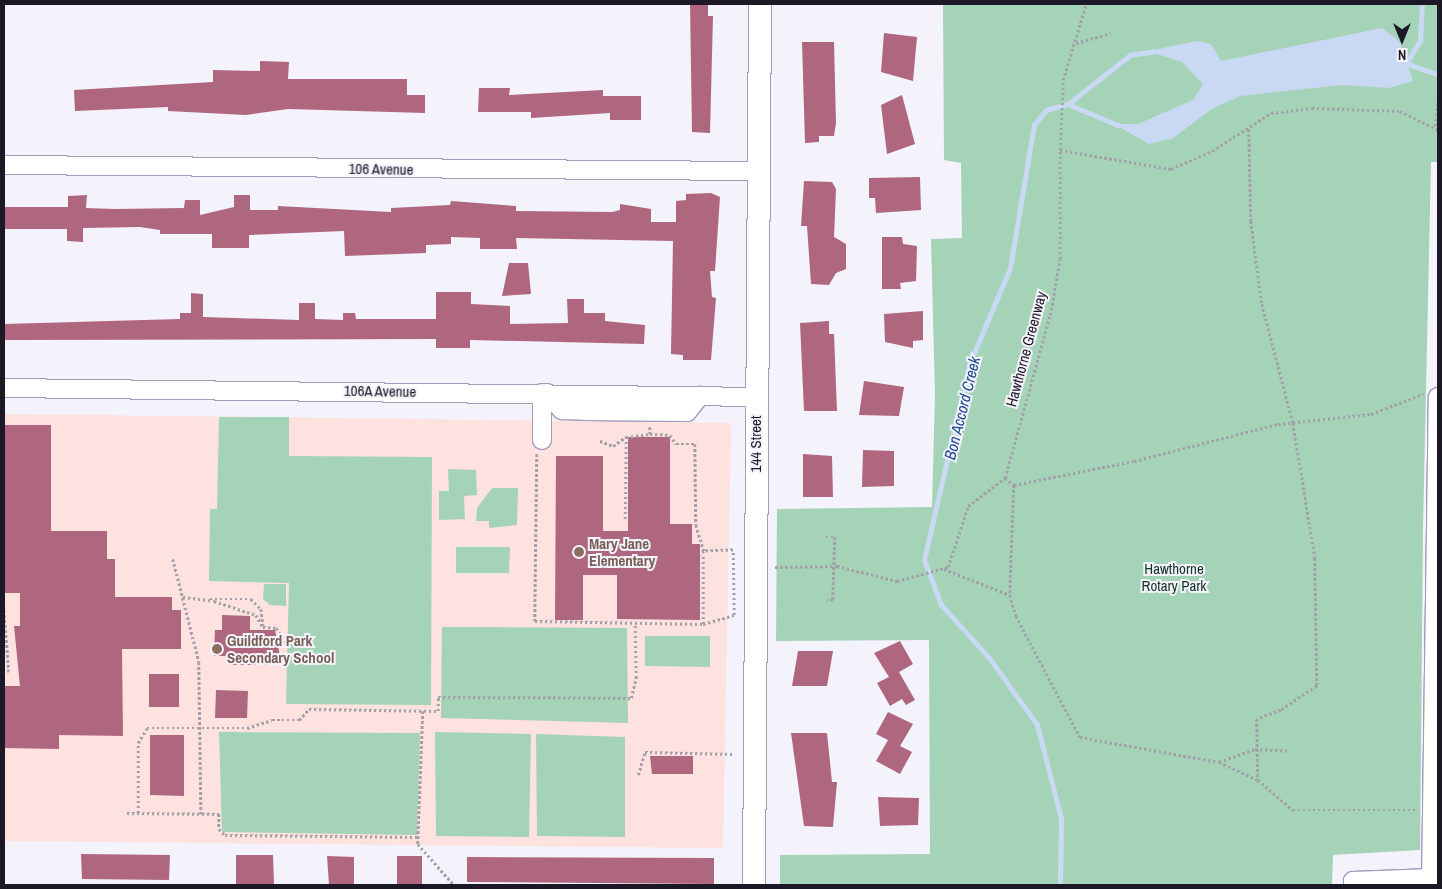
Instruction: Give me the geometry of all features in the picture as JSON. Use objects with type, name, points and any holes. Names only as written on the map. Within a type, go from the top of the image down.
[{"type":"main road","name":"144 Street","points":[[754,885],[760,4]]},
{"type":"street","name":"106 Avenue","points":[[4,165],[758,171]]},
{"type":"street","name":"106A Avenue","points":[[4,388],[757,397]]},
{"type":"street","points":[[540,445],[545,393]]},
{"type":"street","points":[[1354,885],[1354,881],[1431,882],[1432,395]]},
{"type":"path","name":"Hawthorne Greenway","points":[[1005,478],[1050,315],[1060,259],[1060,150],[1063,80],[1076,43],[1086,4]]},
{"type":"path","points":[[1076,43],[1111,33]]},
{"type":"path","points":[[1435,127],[1438,100]]},
{"type":"path","points":[[1060,150],[1171,169],[1190,163],[1249,129],[1271,113],[1312,108],[1400,111],[1438,130]]},
{"type":"path","points":[[1249,129],[1251,221],[1262,304],[1293,423],[1315,558],[1317,686],[1281,710],[1257,719],[1254,748],[1258,780]]},
{"type":"path","points":[[1014,485],[1293,423],[1371,414],[1432,395]]},
{"type":"path","points":[[600,441],[613,446],[626,438],[651,434],[670,435],[676,444],[695,444],[696,526],[704,551],[701,556],[703,624]]},
{"type":"path","points":[[625,519],[626,438]]},
{"type":"path","points":[[540,445],[535,621],[635,625],[703,624],[734,615],[733,550],[704,551]]},
{"type":"path","points":[[944,569],[968,506],[1005,478],[1014,485]]},
{"type":"path","points":[[1014,485],[1010,595],[1016,616],[1080,737],[1219,762],[1258,780],[1293,810],[1432,810]]},
{"type":"path","points":[[826,537],[835,537],[833,600],[827,600]]},
{"type":"path","points":[[173,559],[199,662],[201,814]]},
{"type":"path","points":[[774,568],[835,566],[876,579],[915,578],[944,569],[1010,595]]},
{"type":"path","points":[[183,597],[208,600],[251,599],[261,608],[263,627]]},
{"type":"path","points":[[208,600],[256,615],[263,627]]},
{"type":"path","points":[[4,610],[8,671],[4,671]]},
{"type":"path","points":[[138,813],[138,743],[146,728],[200,728],[299,720],[309,709],[438,711],[438,697],[631,698],[636,678],[635,625]]},
{"type":"path","points":[[263,627],[276,628],[287,643]]},
{"type":"path","points":[[423,710],[418,844],[454,885]]},
{"type":"path","points":[[1219,762],[1254,748],[1290,750]]},
{"type":"path","points":[[638,775],[644,752],[733,754]]},
{"type":"path","points":[[127,813],[220,814],[219,829],[225,834],[418,837]]},
{"type":"shaded area","points":[[4,414],[731,423],[723,848],[4,841]]},
{"type":"green space","name":"Hawthorne Rotary Park","points":[[943,4],[1438,4],[1438,162],[1431,162],[1423,527],[1420,850],[1333,855],[1332,885],[780,885],[780,855],[930,854],[929,640],[776,641],[777,509],[932,507],[935,394],[931,239],[962,238],[961,163],[944,160]]},
{"type":"green space","points":[[219,417],[289,417],[289,456],[432,457],[431,705],[286,704],[289,583],[209,581],[210,509],[217,509]]},
{"type":"green space","points":[[448,469],[476,470],[477,495],[464,496],[465,519],[439,520],[439,491],[449,491]]},
{"type":"green space","points":[[492,488],[518,488],[517,525],[489,528],[489,521],[476,521],[477,508]]},
{"type":"green space","points":[[456,547],[510,547],[509,573],[456,573]]},
{"type":"green space","points":[[264,584],[286,584],[286,606],[270,605],[263,599]]},
{"type":"green space","points":[[442,627],[627,628],[628,723],[441,718]]},
{"type":"green space","points":[[645,636],[710,636],[710,667],[645,666]]},
{"type":"green space","points":[[219,732],[420,733],[417,835],[222,832]]},
{"type":"green space","points":[[435,732],[531,734],[529,837],[436,836]]},
{"type":"green space","points":[[536,734],[625,737],[625,837],[537,836]]},
{"type":"water","points":[[1382,28],[1400,42],[1413,81],[1389,88],[1342,85],[1240,96],[1212,109],[1173,138],[1149,144],[1114,124],[1138,124],[1193,100],[1203,84],[1182,62],[1148,51],[1197,41],[1211,44],[1221,61]]},
{"type":"building","points":[[690,4],[708,4],[708,16],[713,16],[710,133],[692,132]]},
{"type":"building","points":[[884,33],[917,37],[913,81],[881,72]]},
{"type":"building","points":[[802,42],[834,42],[836,123],[834,136],[819,136],[819,142],[805,143]]},
{"type":"building","points":[[260,61],[289,62],[288,79],[407,79],[407,95],[425,95],[425,113],[288,109],[246,115],[168,111],[168,107],[75,111],[74,90],[213,82],[213,70],[260,71]]},
{"type":"building","points":[[479,88],[510,88],[509,95],[603,90],[603,96],[641,96],[641,120],[610,120],[610,113],[531,118],[531,112],[478,112]]},
{"type":"building","points":[[902,95],[915,144],[887,154],[881,105]]},
{"type":"building","points":[[920,177],[921,210],[876,213],[875,198],[869,198],[869,178]]},
{"type":"building","points":[[804,181],[832,182],[836,189],[834,237],[846,244],[846,269],[836,273],[829,285],[811,284],[807,226],[801,226]]},
{"type":"building","points":[[711,193],[720,197],[715,271],[710,271],[712,297],[716,298],[711,360],[683,360],[683,355],[671,354],[673,241],[516,238],[517,249],[480,249],[480,238],[451,237],[451,244],[426,245],[426,253],[345,256],[344,231],[249,235],[249,248],[212,248],[212,234],[160,234],[160,230],[140,227],[83,228],[83,242],[67,241],[67,229],[4,229],[4,207],[68,207],[68,196],[87,195],[86,208],[184,208],[185,200],[200,200],[200,215],[234,207],[234,195],[250,195],[250,210],[278,210],[278,206],[391,212],[391,208],[450,205],[451,201],[516,206],[516,211],[612,212],[620,210],[620,204],[651,209],[651,222],[676,222],[676,201],[686,200],[686,194]]},
{"type":"building","points":[[882,237],[902,237],[903,244],[917,246],[916,281],[900,283],[901,289],[882,289]]},
{"type":"building","points":[[509,263],[528,263],[531,294],[502,296]]},
{"type":"building","points":[[436,292],[471,292],[471,304],[510,306],[510,324],[568,323],[567,299],[584,299],[584,313],[605,313],[605,321],[645,325],[644,344],[470,340],[470,348],[436,348],[436,339],[4,340],[4,324],[180,319],[180,313],[191,313],[191,293],[203,294],[203,317],[299,320],[299,303],[315,303],[315,319],[343,320],[343,313],[355,313],[356,319],[436,319]]},
{"type":"building","points":[[923,311],[923,340],[913,341],[913,348],[885,342],[884,314]]},
{"type":"building","points":[[829,321],[829,334],[834,334],[837,411],[804,411],[800,323]]},
{"type":"building","points":[[864,381],[904,387],[899,416],[859,415]]},
{"type":"building","points":[[4,425],[51,425],[51,531],[107,531],[107,559],[115,559],[115,597],[172,597],[172,610],[181,610],[181,649],[122,649],[123,736],[59,735],[59,749],[4,748],[4,686],[20,686],[14,626],[20,626],[20,593],[4,593]]},
{"type":"building","name":"Mary Jane Elementary","points":[[628,437],[670,437],[670,524],[692,524],[692,544],[700,544],[700,620],[617,619],[617,575],[583,575],[583,620],[555,620],[556,456],[603,456],[603,531],[628,531]]},
{"type":"building","points":[[863,450],[894,451],[894,486],[862,487]]},
{"type":"building","points":[[803,454],[832,456],[833,497],[803,497]]},
{"type":"building","points":[[222,615],[250,616],[250,630],[275,630],[280,656],[268,656],[268,665],[231,665],[231,656],[214,656],[215,630],[222,630]]},
{"type":"building","points":[[900,641],[913,664],[899,672],[915,700],[906,705],[902,699],[890,706],[877,683],[889,677],[874,653]]},
{"type":"building","points":[[798,651],[833,651],[827,686],[792,686]]},
{"type":"building","points":[[149,674],[179,674],[179,707],[149,707]]},
{"type":"building","points":[[216,690],[248,691],[247,718],[215,718]]},
{"type":"building","points":[[888,712],[913,724],[900,746],[912,752],[900,774],[876,761],[888,740],[876,734]]},
{"type":"building","points":[[791,733],[827,733],[832,782],[837,782],[833,827],[804,826]]},
{"type":"building","points":[[150,735],[184,735],[184,796],[150,795]]},
{"type":"building","points":[[650,756],[693,756],[693,774],[652,774]]},
{"type":"building","points":[[878,797],[919,798],[918,825],[880,826]]},
{"type":"building","points":[[81,854],[170,855],[169,880],[82,879]]},
{"type":"building","points":[[236,855],[273,855],[274,885],[236,885]]},
{"type":"building","points":[[327,856],[354,857],[354,885],[329,885]]},
{"type":"building","points":[[397,856],[422,856],[422,885],[397,885]]},
{"type":"building","points":[[467,857],[714,858],[714,884],[467,882]]},
{"type":"waterway","points":[[1407,62],[1420,40],[1422,4]]},
{"type":"waterway","points":[[1068,104],[1130,55],[1154,51]]},
{"type":"waterway","points":[[1402,62],[1437,74]]},
{"type":"waterway","name":"Bon Accord Creek","points":[[1060,885],[1061,819],[1037,725],[989,658],[941,605],[924,560],[969,365],[1010,268],[1034,125],[1046,110],[1068,104],[1118,125]]},
{"type":"place","name":"Mary Jane Elementary","points":[[579,552]]},
{"type":"place","name":"Guildford Park Secondary School","points":[[217,649]]}]
